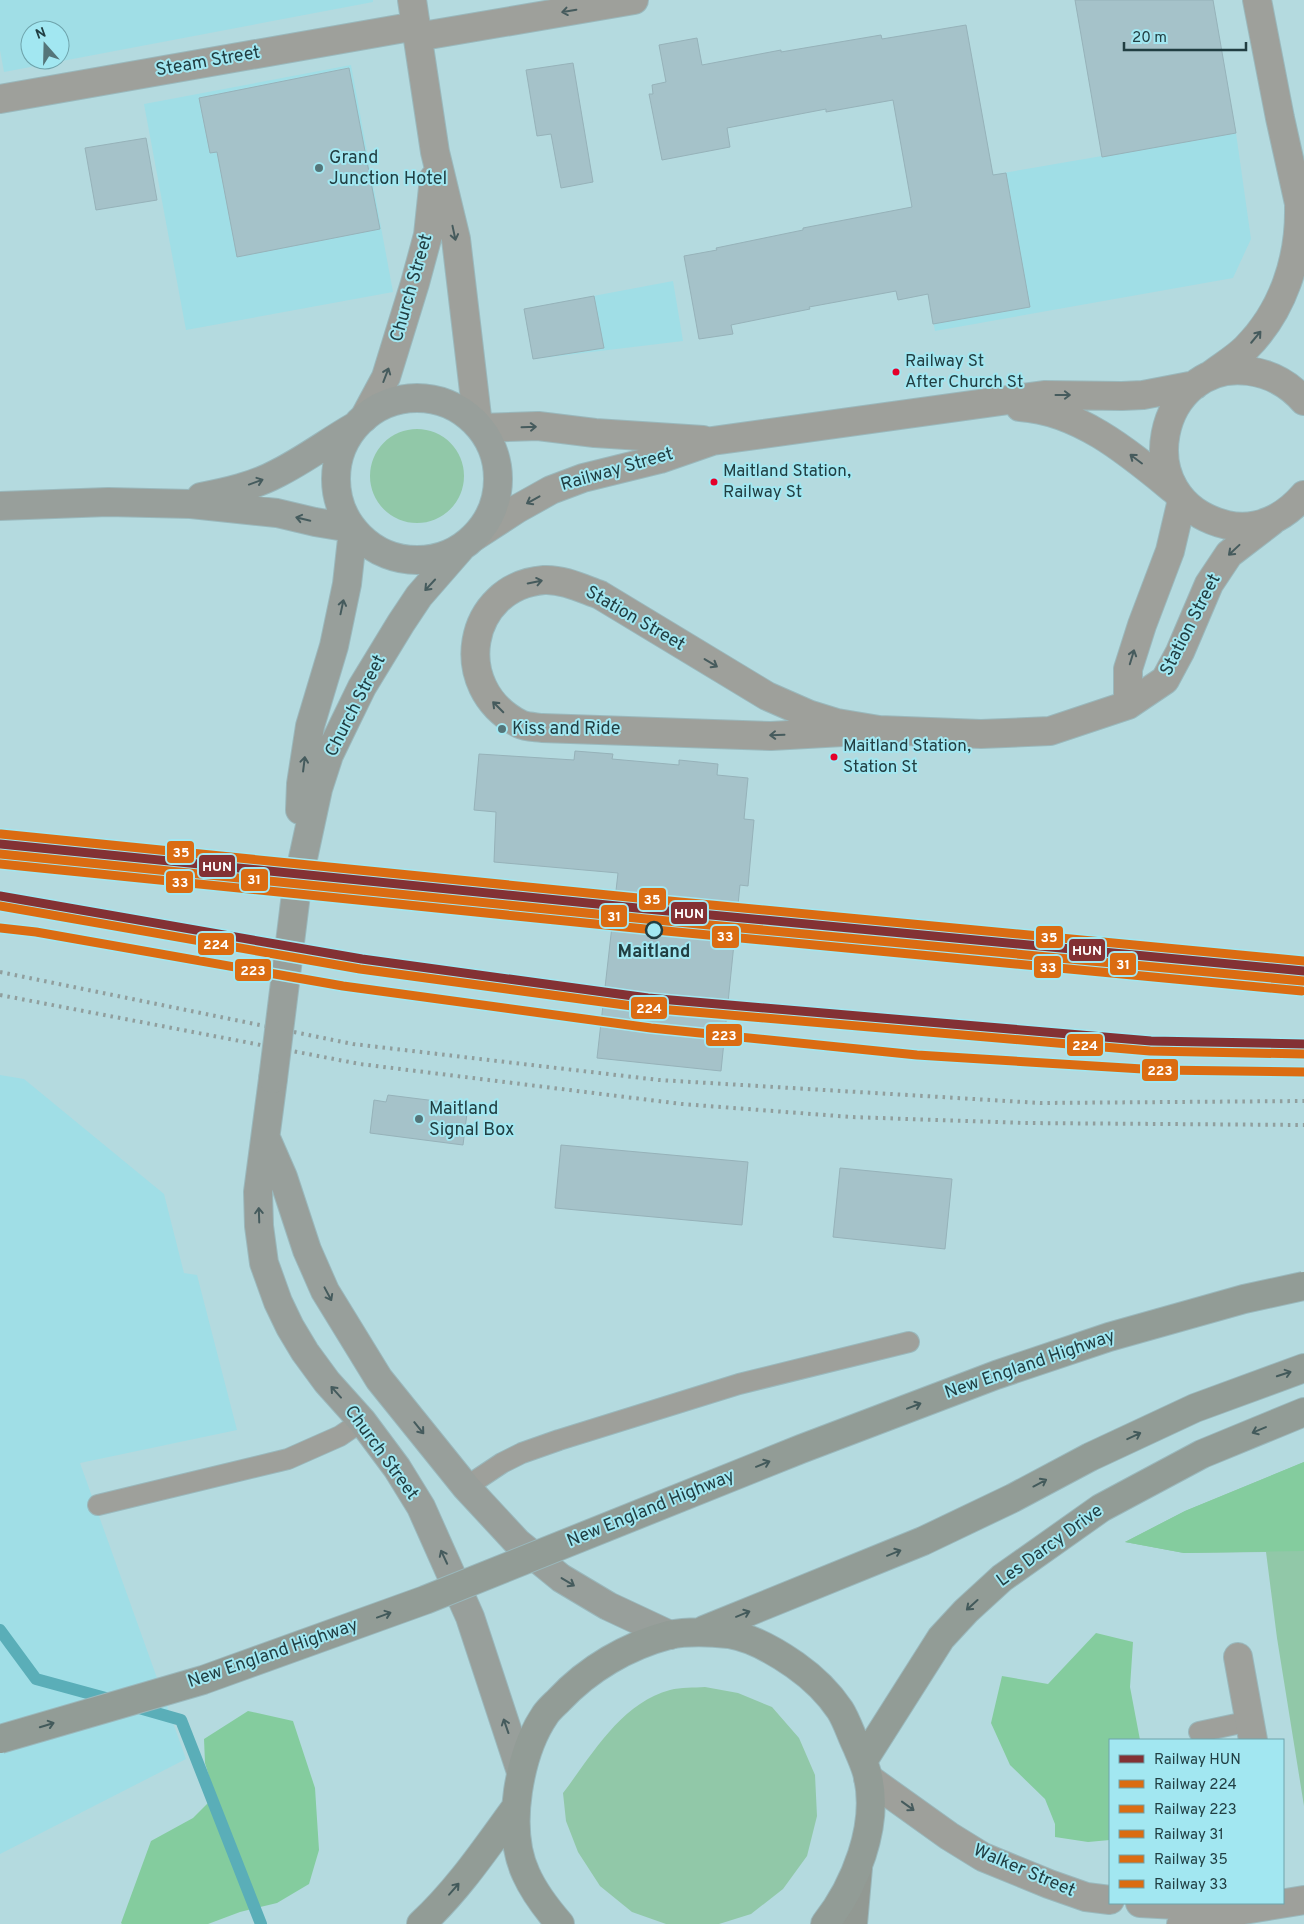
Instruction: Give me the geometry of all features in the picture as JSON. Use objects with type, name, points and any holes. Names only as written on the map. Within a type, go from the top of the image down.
[{"type":"highway","name":"New England Highway","points":[[0,1739],[202,1680],[425,1600],[801,1449],[996,1375],[1109,1337],[1244,1299],[1304,1286]]},
{"type":"highway","points":[[698,1632],[923,1541],[1013,1498],[1090,1457],[1195,1408],[1304,1368]]},
{"type":"highway","name":"Les Darcy Drive","points":[[866,1769],[940,1638],[1002,1578],[1101,1508],[1202,1454],[1304,1412]]},
{"type":"highway","points":[[560,1924],[546,1908],[526,1874],[517,1842],[516,1807],[521,1772],[530,1744],[545,1714],[576,1682],[610,1658],[670,1635],[698,1632],[731,1634],[760,1643],[815,1679],[841,1710],[866,1769],[870,1800],[868,1835],[858,1868],[839,1906],[825,1924]]},
{"type":"highway","points":[[421,1924],[473,1866],[516,1807]]},
{"type":"main road","points":[[0,506],[189,499],[225,492],[278,473],[358,423],[376,408],[406,398],[422,398],[438,400],[466,414],[490,442],[496,458],[499,475],[498,492],[485,524],[468,542],[446,556],[429,560],[412,561],[395,558],[379,552],[365,542],[352,529],[342,512],[336,495],[335,477],[341,451],[358,423]]},
{"type":"main road","points":[[140,502],[259,510],[352,529]]},
{"type":"main road","name":"Church Street","points":[[352,529],[347,584],[334,646],[310,726],[301,784],[306,814],[258,1192],[259,1226],[264,1263],[278,1302],[290,1327],[326,1382],[362,1421],[397,1468],[420,1507],[470,1617],[521,1772]]},
{"type":"main road","name":"Church Street","points":[[306,814],[318,789],[329,755],[362,687],[419,596],[468,542]]},
{"type":"main road","points":[[266,1138],[283,1177],[308,1250],[330,1299],[379,1379],[466,1487],[517,1542],[561,1578],[608,1606],[670,1635]]},
{"type":"main road","points":[[853,1924],[858,1868]]},
{"type":"street","name":"Steam Street","points":[[0,99],[415,21],[634,0]]},
{"type":"street","points":[[1128,705],[1128,669],[1142,625],[1170,551],[1178,495],[1165,468],[1163,445],[1168,422],[1178,402],[1200,382],[1246,348],[1260,332],[1279,301],[1289,278],[1300,231],[1301,214],[1257,0]]},
{"type":"street","name":"Church Street","points":[[415,21],[435,152],[456,239],[479,427]]},
{"type":"street","name":"Church Street","points":[[358,423],[386,376],[423,254],[428,235],[433,197],[435,152]]},
{"type":"street","name":"Railway Street","points":[[479,427],[538,426],[595,433],[712,440],[1044,395],[1122,396],[1143,394],[1200,382],[1223,372],[1242,370],[1261,372],[1279,379],[1294,390],[1304,401]]},
{"type":"street","name":"Railway Street","points":[[962,407],[1031,408],[1056,414],[1090,428],[1138,460],[1197,513],[1214,522],[1234,526],[1253,526],[1285,516]]},
{"type":"street","name":"Railway Street","points":[[468,542],[517,509],[551,490],[583,478],[660,459],[712,440]]},
{"type":"street","name":"Station Street","points":[[879,730],[836,723],[808,714],[767,696],[600,595],[572,585],[546,580],[527,583],[506,594],[492,607],[481,624],[475,644],[475,666],[483,690],[500,711],[521,724],[542,728],[771,736],[879,730],[981,734],[1050,730],[1128,705],[1165,680],[1180,652],[1209,584],[1229,554],[1285,516],[1304,495]]},
{"type":"street","points":[[1238,1657],[1251,1731]]},
{"type":"street","name":"Walker Street","points":[[866,1769],[941,1830],[983,1856],[1071,1892],[1086,1897],[1109,1900]]},
{"type":"street","points":[[1158,1904],[1177,1905],[1220,1919]]},
{"type":"street","points":[[1181,1924],[1220,1919],[1282,1904]]},
{"type":"lane","points":[[466,1487],[502,1463],[522,1453],[559,1440],[739,1384],[909,1342]]},
{"type":"lane","points":[[98,1506],[288,1459],[340,1436],[362,1421]]},
{"type":"lane","points":[[1199,1732],[1251,1731]]},
{"type":"shaded area","points":[[0,0],[373,0],[373,2],[70,59],[70,20],[20,20],[20,69],[4,72],[0,50]]},
{"type":"shaded area","points":[[351,65],[393,292],[186,330],[144,104]]},
{"type":"shaded area","points":[[1236,133],[1251,239],[1233,278],[935,331],[910,189]]},
{"type":"shaded area","points":[[673,281],[683,341],[533,359],[524,309]]},
{"type":"shaded area","points":[[0,1075],[24,1079],[164,1194],[184,1273],[197,1275],[237,1430],[80,1463],[186,1759],[0,1854]]},
{"type":"green space","points":[[417,429],[435,432],[450,443],[461,458],[464,476],[461,494],[450,509],[435,520],[417,523],[399,520],[384,509],[373,494],[370,476],[373,458],[384,443],[399,432]]},
{"type":"green space","points":[[1304,1462],[1304,1806],[1277,1638],[1266,1552],[1184,1553],[1125,1542],[1185,1511]]},
{"type":"green space","points":[[1304,1462],[1304,1551],[1184,1553],[1125,1542],[1185,1511]]},
{"type":"green space","points":[[1096,1633],[1133,1642],[1130,1687],[1140,1739],[1109,1739],[1109,1840],[1088,1842],[1055,1837],[1055,1824],[1045,1799],[1010,1765],[991,1723],[1002,1676],[1048,1684]]},
{"type":"green space","points":[[705,1687],[738,1693],[772,1707],[799,1738],[815,1775],[817,1816],[807,1856],[783,1889],[751,1914],[719,1924],[666,1924],[632,1912],[600,1886],[578,1852],[566,1821],[563,1793],[609,1732],[637,1706],[670,1690]]},
{"type":"green space","points":[[248,1711],[293,1721],[315,1788],[319,1850],[309,1884],[277,1903],[240,1912],[208,1924],[122,1924],[151,1841],[193,1818],[215,1796],[205,1763],[204,1739]]},
{"type":"building","points":[[1075,0],[1213,0],[1236,133],[1102,157]]},
{"type":"building","points":[[966,25],[993,175],[1006,173],[1030,307],[933,324],[928,294],[898,300],[896,291],[809,307],[810,309],[731,325],[733,334],[699,339],[684,256],[803,230],[803,228],[912,207],[893,100],[826,112],[826,109],[727,128],[730,147],[662,160],[649,94],[653,94],[652,85],[666,82],[659,45],[697,38],[702,65],[781,50],[781,52],[881,35],[882,39]]},
{"type":"building","points":[[573,63],[593,182],[561,188],[551,134],[537,136],[526,70]]},
{"type":"building","name":"Grand Junction Hotel","points":[[349,68],[380,229],[237,257],[217,152],[210,153],[199,98]]},
{"type":"building","points":[[146,138],[157,200],[96,210],[85,148]]},
{"type":"building","points":[[594,296],[604,348],[533,359],[524,309]]},
{"type":"building","points":[[575,751],[613,754],[612,759],[679,765],[679,760],[718,764],[717,775],[748,778],[744,819],[754,820],[748,886],[740,885],[721,1071],[597,1058],[618,873],[494,862],[496,812],[474,810],[479,754],[574,760]]},
{"type":"building","name":"Maitland Signal Box","points":[[388,1095],[468,1105],[463,1145],[370,1133],[374,1100],[386,1102]]},
{"type":"building","points":[[561,1145],[748,1162],[742,1225],[555,1208]]},
{"type":"building","points":[[840,1168],[952,1179],[945,1249],[833,1237]]},
{"type":"waterway","points":[[0,1630],[36,1679],[113,1700]]},
{"type":"waterway","points":[[132,1706],[181,1720],[261,1924]]},
{"type":"railway","points":[[0,972],[353,1044],[659,1080],[1040,1103],[1304,1101]]},
{"type":"railway","points":[[0,995],[360,1064],[682,1104],[851,1117],[1024,1123],[1304,1125]]},
{"type":"rail line","name":"35","points":[[1,834],[648,899],[1304,961]]},
{"type":"rail line","name":"HUN","points":[[0,844],[647,909],[1304,971]]},
{"type":"rail line","name":"31","points":[[0,854],[646,919],[1303,981]]},
{"type":"rail line","name":"33","points":[[0,864],[645,929],[1302,991]]},
{"type":"rail line","name":"HUN","points":[[0,896],[362,959],[648,998],[1151,1041],[1304,1044]]},
{"type":"rail line","name":"224","points":[[0,906],[360,969],[647,1008],[1150,1051],[1304,1054]]},
{"type":"rail line","name":"223","points":[[0,928],[36,932],[343,986],[651,1028],[917,1055],[1159,1070],[1304,1072]]},
{"type":"place","name":"Grand Junction Hotel","points":[[319,168]]},
{"type":"place","name":"Railway St After Church St","points":[[896,372]]},
{"type":"place","name":"Maitland Station, Railway St","points":[[714,482]]},
{"type":"place","name":"Kiss and Ride","points":[[502,729]]},
{"type":"place","name":"Maitland Station, Station St","points":[[834,757]]},
{"type":"place","name":"Maitland","points":[[654,930]]},
{"type":"place","name":"Maitland Signal Box","points":[[419,1119]]}]
